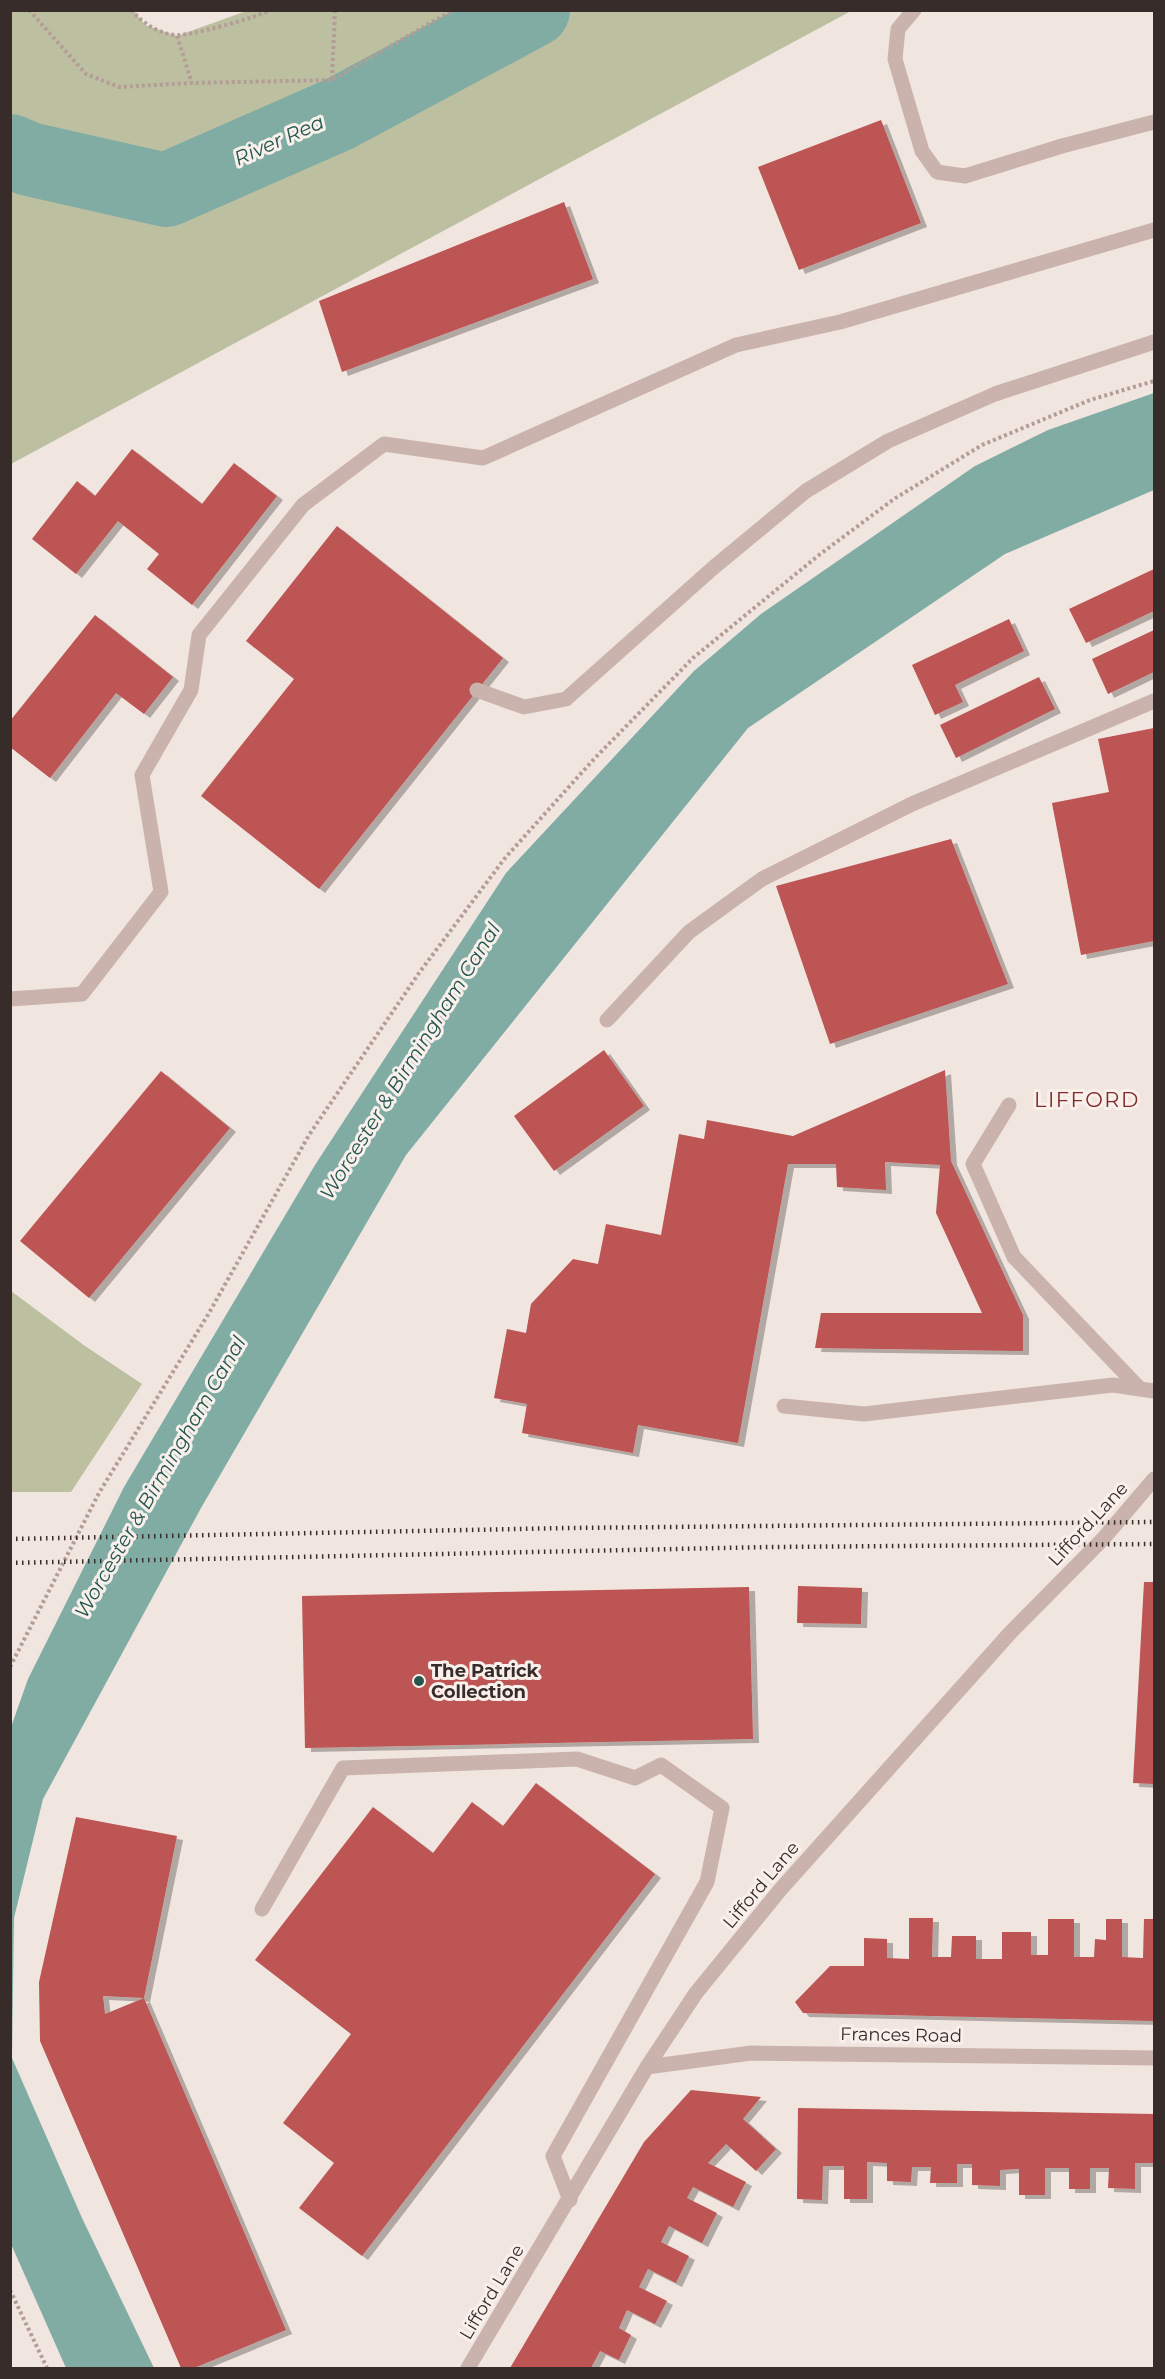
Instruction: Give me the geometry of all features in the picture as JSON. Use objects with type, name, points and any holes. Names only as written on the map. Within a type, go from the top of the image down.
[{"type":"street","points":[[914,10],[898,29],[895,59],[922,151],[937,172],[965,177],[1062,146],[1155,122]]},
{"type":"street","points":[[10,999],[82,994],[161,892],[142,775],[191,690],[199,636],[303,505],[384,444],[483,458],[736,345],[840,322],[1155,230]]},
{"type":"street","points":[[477,690],[524,707],[566,699],[713,568],[806,491],[888,441],[995,394],[1155,342]]},
{"type":"street","points":[[607,1020],[689,932],[762,879],[912,804],[1155,701]]},
{"type":"street","points":[[1009,1105],[973,1164],[1014,1257],[1147,1390]]},
{"type":"street","points":[[784,1406],[864,1414],[1113,1385],[1147,1390]]},
{"type":"street","name":"Lifford Lane","points":[[468,2368],[647,2067],[696,1994],[780,1890],[1010,1633],[1103,1539],[1155,1479]]},
{"type":"street","points":[[262,1909],[343,1768],[577,1758],[635,1778],[661,1765],[722,1808],[707,1882],[553,2156],[570,2200]]},
{"type":"street","name":"Frances Road","points":[[647,2067],[751,2053],[1155,2058]]},
{"type":"path","points":[[29,10],[86,75],[119,87],[332,80],[453,10]]},
{"type":"path","points":[[131,10],[145,25],[177,36],[258,17],[271,10]]},
{"type":"path","points":[[332,80],[335,10]]},
{"type":"path","points":[[177,36],[192,83]]},
{"type":"path","points":[[10,1667],[99,1493],[209,1313],[309,1135],[419,973],[505,858],[594,759],[693,658],[819,555],[894,499],[982,445],[1090,400],[1155,381]]},
{"type":"path","points":[[10,2290],[47,2368]]},
{"type":"green space","points":[[249,10],[851,11],[11,464],[11,11],[134,11],[145,25],[177,36]]},
{"type":"green space","points":[[11,1291],[85,1346],[142,1384],[71,1492],[11,1492]]},
{"type":"water","name":"Worcester & Birmingham Canal","points":[[1154,393],[1154,490],[1005,554],[748,728],[406,1155],[201,1508],[43,1799],[14,1918],[12,2058],[82,2218],[154,2368],[66,2368],[11,2244],[11,1727],[28,1679],[124,1487],[315,1165],[506,873],[694,671],[761,614],[975,466],[1048,430]]},
{"type":"building","points":[[881,120],[921,223],[799,270],[758,167]]},
{"type":"building","points":[[564,202],[593,279],[342,372],[319,301]]},
{"type":"building","points":[[132,449],[202,504],[234,463],[277,496],[192,605],[147,569],[159,554],[118,521],[76,574],[32,539],[77,481],[95,496]]},
{"type":"building","points":[[337,526],[503,658],[319,889],[201,796],[294,679],[246,641]]},
{"type":"building","points":[[1154,569],[1154,611],[1086,643],[1069,609]]},
{"type":"building","points":[[95,615],[173,677],[144,714],[116,693],[50,778],[10,747],[10,721]]},
{"type":"building","points":[[1009,619],[1024,651],[955,685],[963,702],[935,715],[912,665]]},
{"type":"building","points":[[1154,630],[1154,672],[1108,694],[1092,659]]},
{"type":"building","points":[[1039,677],[1055,709],[956,758],[940,725]]},
{"type":"building","points":[[1154,728],[1154,941],[1081,955],[1052,803],[1109,792],[1098,739]]},
{"type":"building","points":[[951,839],[1008,984],[830,1044],[776,886]]},
{"type":"building","points":[[604,1050],[644,1106],[554,1171],[514,1116]]},
{"type":"building","points":[[945,1070],[951,1161],[1023,1315],[1023,1351],[815,1348],[821,1313],[982,1313],[936,1213],[940,1165],[885,1162],[886,1190],[837,1187],[836,1164],[788,1164],[738,1443],[638,1425],[633,1453],[522,1433],[527,1404],[494,1398],[507,1329],[526,1333],[531,1304],[573,1259],[598,1264],[606,1224],[661,1235],[679,1134],[704,1139],[707,1120],[793,1136]]},
{"type":"building","points":[[161,1071],[230,1128],[89,1298],[20,1241]]},
{"type":"building","points":[[1144,1582],[1154,1582],[1154,1784],[1133,1783]]},
{"type":"building","points":[[798,1586],[862,1588],[861,1624],[797,1623]]},
{"type":"building","points":[[749,1587],[753,1739],[305,1748],[302,1596]]},
{"type":"building","points":[[536,1783],[655,1874],[362,2256],[299,2208],[334,2163],[283,2123],[351,2034],[255,1960],[373,1807],[433,1853],[472,1802],[503,1826]]},
{"type":"building","points":[[76,1817],[177,1836],[144,1998],[286,2330],[194,2368],[181,2368],[40,2041],[39,1982]],"holes":[[[103,1996],[144,1998],[105,2014]]]},
{"type":"building","points":[[909,1918],[933,1918],[932,1957],[951,1957],[952,1936],[976,1936],[976,1959],[1002,1959],[1002,1932],[1031,1932],[1031,1955],[1048,1955],[1048,1919],[1074,1919],[1074,1957],[1094,1957],[1095,1939],[1106,1940],[1106,1919],[1122,1919],[1122,1957],[1143,1958],[1144,1919],[1154,1919],[1154,2021],[803,2013],[795,2002],[830,1966],[864,1966],[864,1938],[887,1939],[887,1958],[909,1959]]},
{"type":"building","points":[[691,2090],[761,2097],[743,2119],[776,2149],[756,2171],[726,2144],[708,2163],[746,2182],[733,2207],[693,2187],[687,2198],[717,2213],[702,2243],[669,2226],[661,2242],[689,2256],[676,2283],[648,2269],[639,2287],[667,2301],[655,2324],[627,2310],[619,2328],[631,2335],[619,2360],[600,2351],[591,2368],[510,2368],[644,2142]]},
{"type":"building","points":[[798,2108],[1154,2114],[1154,2163],[1135,2163],[1135,2189],[1108,2188],[1109,2168],[1090,2168],[1090,2189],[1069,2189],[1069,2168],[1045,2168],[1045,2195],[1019,2195],[1019,2169],[1000,2170],[1000,2186],[972,2185],[972,2164],[957,2164],[957,2183],[930,2183],[931,2167],[912,2167],[911,2182],[887,2181],[887,2163],[867,2162],[867,2199],[844,2199],[844,2166],[823,2166],[822,2200],[797,2199]]},
{"type":"waterway","name":"River Rea","points":[[10,151],[29,159],[166,190],[339,114],[533,10]]},
{"type":"railway","points":[[10,1539],[568,1528],[1154,1522]]},
{"type":"railway","points":[[10,1563],[771,1547],[1154,1544]]},
{"type":"place","name":"The Patrick Collection","points":[[419,1681]]},
{"type":"district","name":"LIFFORD","points":[[1087,1099]]}]
